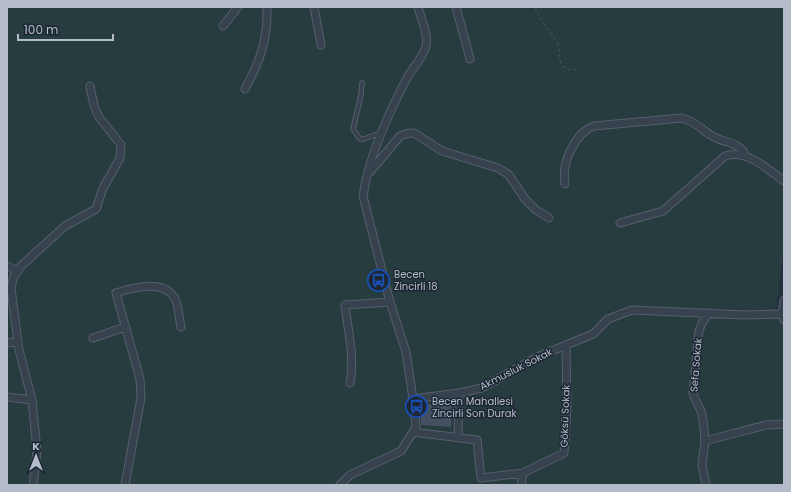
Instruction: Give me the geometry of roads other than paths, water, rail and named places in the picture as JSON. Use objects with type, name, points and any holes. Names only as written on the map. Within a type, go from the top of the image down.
[{"type":"street","points":[[223,26],[238,7]]},
{"type":"street","points":[[245,89],[258,65],[266,39],[267,7]]},
{"type":"street","points":[[314,7],[320,45]]},
{"type":"street","points":[[340,485],[350,475],[401,451],[416,427],[406,352],[390,302],[363,196],[367,176],[383,132],[408,77],[426,49],[426,37],[418,7]]},
{"type":"street","points":[[456,7],[470,59]]},
{"type":"street","points":[[33,485],[38,451],[32,400],[18,342],[11,288],[18,271],[65,226],[96,209],[103,188],[120,158],[121,145],[99,117],[94,106],[90,86]]},
{"type":"street","points":[[565,184],[564,170],[566,163],[580,134],[587,129],[594,126],[682,118],[691,120],[715,138],[737,145],[746,156],[784,181]]},
{"type":"street","points":[[367,176],[400,136],[409,133],[414,134],[442,151],[498,168],[509,175],[525,199],[536,210],[548,218]]},
{"type":"street","points":[[620,223],[663,211],[725,156],[732,153],[746,156]]},
{"type":"street","points":[[7,266],[18,271]]},
{"type":"street","points":[[125,485],[141,398],[140,379],[116,293],[134,288],[152,287],[165,290],[175,298],[181,327]]},
{"type":"street","points":[[783,317],[784,300]]},
{"type":"street","points":[[350,383],[352,350],[348,333],[345,305],[390,302]]},
{"type":"street","name":"Akmusluk Sokak","points":[[413,399],[482,388],[537,357],[594,334],[608,319],[632,310],[783,317]]},
{"type":"street","name":"Sefa Sokak","points":[[706,485],[702,465],[705,441],[704,425],[693,393],[699,331],[702,323],[709,314]]},
{"type":"street","points":[[93,338],[125,327]]},
{"type":"street","points":[[7,343],[18,342]]},
{"type":"street","name":"Göksü Sokak","points":[[523,473],[564,452],[567,408],[566,345]]},
{"type":"street","points":[[458,393],[458,438]]},
{"type":"street","points":[[7,397],[32,400]]},
{"type":"street","points":[[705,441],[766,425],[784,424]]},
{"type":"street","points":[[413,432],[477,440],[481,478],[523,473],[520,485]]},
{"type":"lane","points":[[362,83],[361,95],[353,129],[360,139],[383,132]]},
{"type":"place","name":"Becen Zincirli 18","points":[[379,280]]},
{"type":"place","name":"Becen Mahallesi Zincirli Son Durak","points":[[416,407]]}]
